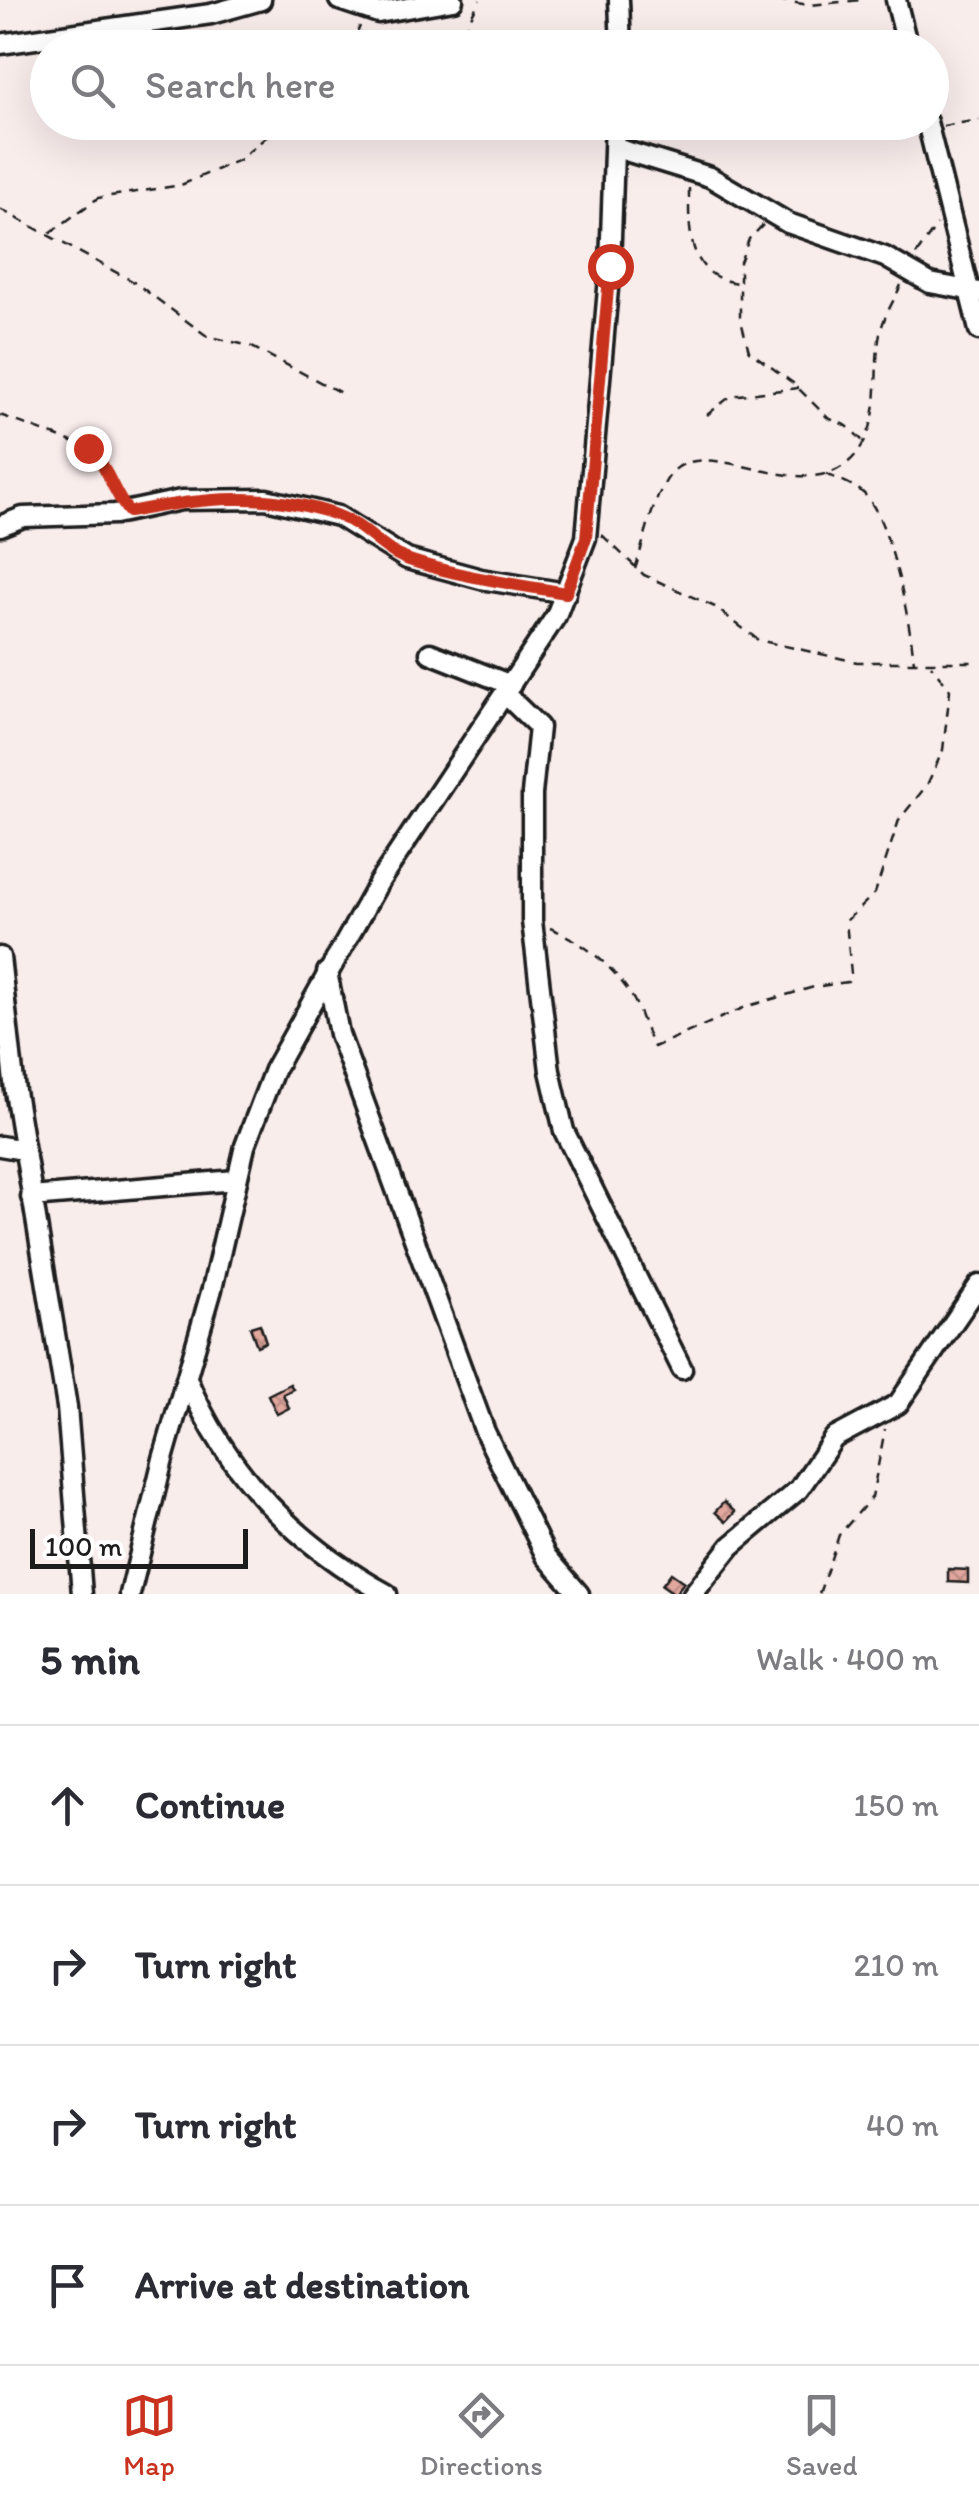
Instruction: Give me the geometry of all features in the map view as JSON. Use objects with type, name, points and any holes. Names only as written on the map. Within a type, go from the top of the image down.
[{"type":"street","points":[[98,30],[211,14],[260,0]]},
{"type":"street","points":[[339,0],[362,10],[401,12],[453,0]]},
{"type":"street","points":[[619,0],[620,30]]},
{"type":"street","points":[[896,0],[904,30]]},
{"type":"street","points":[[0,44],[30,40]]},
{"type":"street","points":[[130,1594],[163,1459],[188,1382],[236,1180],[255,1114],[274,1070],[379,882],[508,689],[566,593],[586,538],[610,266],[616,140]]},
{"type":"street","points":[[931,140],[948,212],[974,292],[979,330]]},
{"type":"street","points":[[616,148],[710,177],[773,216],[886,257],[930,283],[974,292]]},
{"type":"street","points":[[0,526],[22,517],[129,512],[180,500],[290,503],[351,522],[407,559],[481,579],[566,593]]},
{"type":"street","points":[[430,653],[508,689],[540,727],[532,794],[532,920],[550,1071],[564,1130],[682,1369]]},
{"type":"street","points":[[0,957],[24,1150],[67,1407],[82,1594]]},
{"type":"street","points":[[327,972],[339,1034],[485,1432],[546,1556],[580,1594]]},
{"type":"street","points":[[0,1146],[24,1150]]},
{"type":"street","points":[[31,1197],[236,1180]]},
{"type":"street","points":[[692,1594],[731,1546],[799,1489],[834,1438],[898,1404],[979,1285]]},
{"type":"street","points":[[188,1382],[214,1434],[255,1492],[316,1549],[387,1594]]},
{"type":"path","points":[[464,30],[480,0]]},
{"type":"path","points":[[777,0],[810,5],[861,0]]},
{"type":"path","points":[[358,30],[362,10]]},
{"type":"path","points":[[949,122],[979,120]]},
{"type":"path","points":[[49,234],[98,198],[181,185],[240,160],[263,140]]},
{"type":"path","points":[[690,171],[689,236],[696,256],[716,279],[740,284]]},
{"type":"path","points":[[0,209],[151,292],[207,336],[250,346],[345,395]]},
{"type":"path","points":[[636,569],[668,478],[679,466],[695,459],[774,475],[823,473],[848,463],[864,442],[877,395],[882,326],[922,243],[948,212]]},
{"type":"path","points":[[773,216],[749,239],[740,262],[740,317],[749,351],[798,388],[828,418],[847,426],[864,442]]},
{"type":"path","points":[[707,414],[742,393],[798,388]]},
{"type":"path","points":[[0,415],[96,451],[109,485],[129,512]]},
{"type":"path","points":[[823,473],[860,491],[873,506],[908,606],[914,664]]},
{"type":"path","points":[[588,519],[636,569],[716,607],[758,640],[836,659],[931,665],[979,662]]},
{"type":"path","points":[[532,920],[575,941],[600,959],[632,996],[654,1047],[748,1006],[848,982],[846,921],[876,894],[899,820],[927,785],[943,750],[950,690],[931,665]]},
{"type":"path","points":[[819,1594],[839,1535],[872,1497],[882,1436],[898,1404]]},
{"type":"building","points":[[260,1324],[266,1342],[257,1346],[250,1327]]},
{"type":"building","points":[[290,1384],[293,1389],[283,1394],[289,1408],[277,1414],[268,1395]]},
{"type":"building","points":[[724,1502],[735,1512],[726,1522],[715,1512]]},
{"type":"building","points":[[948,1569],[968,1570],[968,1583],[948,1582]]},
{"type":"building","points":[[671,1573],[684,1582],[675,1594],[662,1585]]},
{"type":"route","points":[[88,448],[100,456],[109,485],[129,512],[180,500],[266,499],[290,503],[351,522],[407,559],[481,579],[566,593],[586,538],[610,266]]}]
